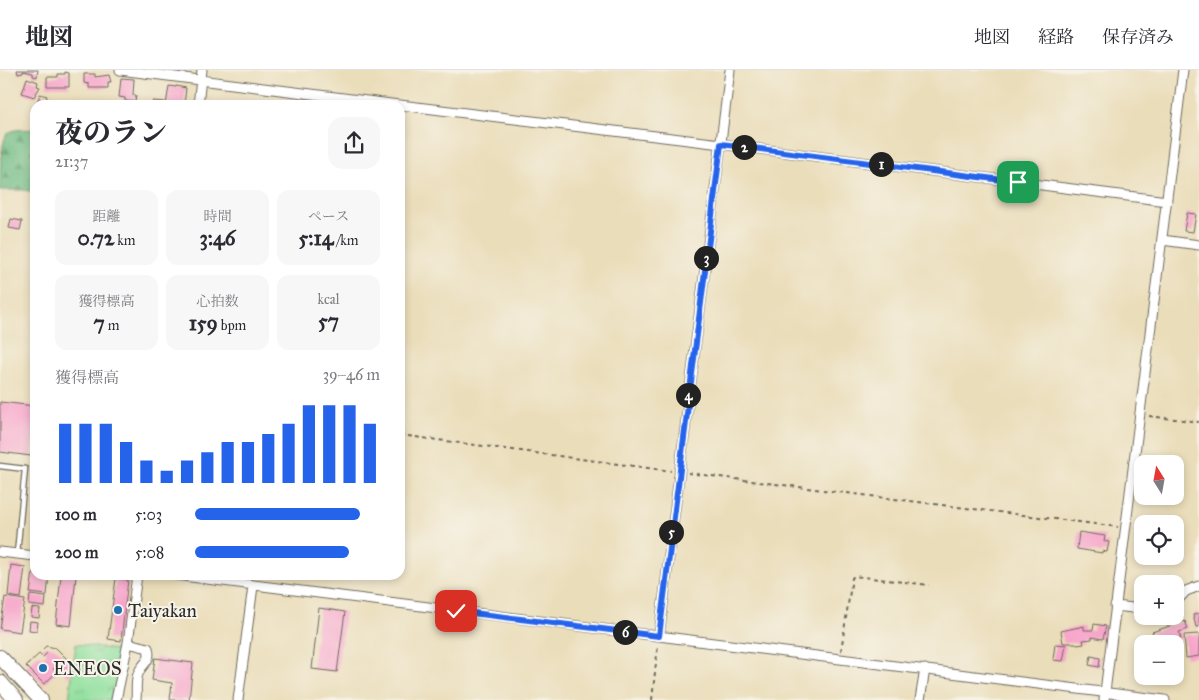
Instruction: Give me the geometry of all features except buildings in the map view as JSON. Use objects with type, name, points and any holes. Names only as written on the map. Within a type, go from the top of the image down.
[{"type":"highway","points":[[0,657],[40,700]]},
{"type":"highway","points":[[0,682],[16,700]]},
{"type":"street","points":[[120,70],[358,100]]},
{"type":"street","points":[[199,100],[202,70]]},
{"type":"street","points":[[659,636],[730,70]]},
{"type":"street","points":[[1104,697],[1183,70]]},
{"type":"street","points":[[405,106],[1167,200]]},
{"type":"street","points":[[1162,240],[1199,245]]},
{"type":"street","points":[[0,552],[30,555]]},
{"type":"street","points":[[116,700],[128,643],[136,580]]},
{"type":"street","points":[[210,580],[925,669],[1104,697],[1165,700]]},
{"type":"street","points":[[238,700],[253,586]]},
{"type":"street","points":[[1184,593],[1199,586]]},
{"type":"street","points":[[1115,606],[1134,609]]},
{"type":"street","points":[[128,643],[148,648],[149,655],[148,660],[138,675],[136,700]]},
{"type":"street","points":[[920,700],[925,669]]},
{"type":"lane","points":[[0,466],[25,469],[17,554]]},
{"type":"path","points":[[1140,415],[1199,422]]},
{"type":"path","points":[[405,437],[1125,528]]},
{"type":"path","points":[[840,658],[852,578],[854,576],[929,585]]},
{"type":"path","points":[[652,700],[659,636]]},
{"type":"green space","points":[[30,129],[30,191],[0,190],[1,160],[5,137],[14,130]]},
{"type":"green space","points":[[76,644],[122,651],[119,673],[110,700],[69,700]]},
{"type":"place","name":"Taiyakan","points":[[118,610]]},
{"type":"place","name":"ENEOS","points":[[43,668]]},
{"type":"route","points":[[456,611],[659,636],[721,144],[1018,182]]}]
